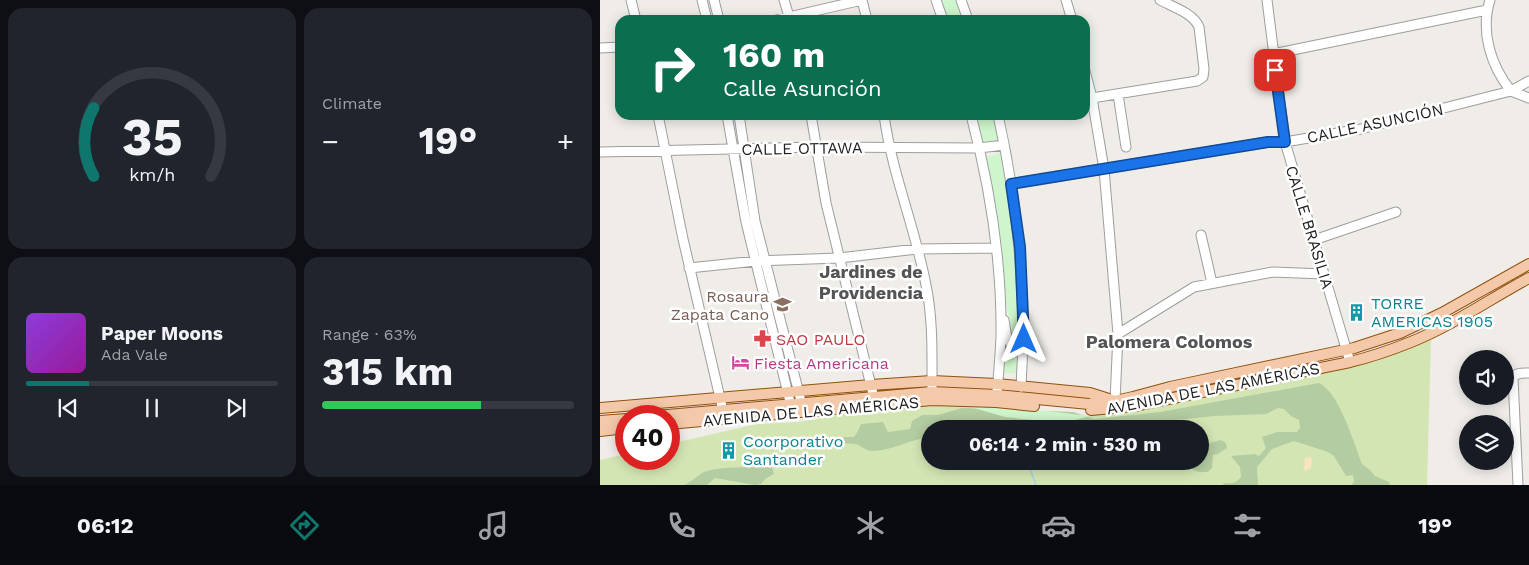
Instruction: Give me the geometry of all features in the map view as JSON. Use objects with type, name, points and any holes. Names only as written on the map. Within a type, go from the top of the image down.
[{"type":"main road","name":"AVENIDA DE LAS AMÉRICAS","points":[[680,422],[724,415],[932,396],[1089,404],[1115,401],[1170,386],[1346,349],[1400,333],[1442,313],[1529,264]]},
{"type":"main road","name":"AVENIDA DE LAS AMÉRICAS","points":[[996,399],[1089,410],[1115,409],[1355,361],[1426,335],[1528,279]]},
{"type":"main road","points":[[1355,361],[1373,341]]},
{"type":"main road","name":"AVENIDA DE LAS AMÉRICAS","points":[[600,407],[932,381],[997,384],[1090,393],[1115,401]]},
{"type":"main road","name":"AVENIDA DE LAS AMÉRICAS","points":[[680,416],[724,415]]},
{"type":"main road","points":[[600,421],[615,420]]},
{"type":"main road","points":[[600,430],[615,429]]},
{"type":"street","points":[[631,0],[635,15]]},
{"type":"street","points":[[702,0],[706,15]]},
{"type":"street","points":[[714,0],[718,15]]},
{"type":"street","points":[[784,0],[789,15]]},
{"type":"street","points":[[802,15],[862,0],[866,15]]},
{"type":"street","points":[[936,0],[942,15]]},
{"type":"street","points":[[962,0],[966,15]]},
{"type":"street","points":[[1066,0],[1070,15]]},
{"type":"street","points":[[1092,98],[1197,81],[1203,77],[1204,68],[1197,23],[1187,14],[1160,0]]},
{"type":"street","name":"CALLE BRASILIA","points":[[1267,0],[1285,142],[1346,349],[1355,361]]},
{"type":"street","points":[[1490,0],[1487,10],[1486,34],[1489,49],[1500,76],[1511,92],[1529,98]]},
{"type":"street","points":[[1273,54],[1487,10]]},
{"type":"street","points":[[600,48],[615,47]]},
{"type":"street","points":[[1511,92],[1529,81]]},
{"type":"street","points":[[1090,90],[1104,169],[1118,334],[1115,401]]},
{"type":"street","name":"CALLE ASUNCIÓN","points":[[1011,184],[1360,129],[1511,92]]},
{"type":"street","points":[[1118,94],[1126,147]]},
{"type":"street","points":[[659,120],[689,268],[724,415]]},
{"type":"street","points":[[728,120],[746,222],[794,392]]},
{"type":"street","points":[[740,120],[756,221],[797,408]]},
{"type":"street","points":[[811,120],[826,203],[875,401]]},
{"type":"street","points":[[885,120],[889,147],[917,249],[930,306],[932,396]]},
{"type":"street","points":[[972,120],[992,211],[996,248],[1001,338],[996,399]]},
{"type":"street","points":[[999,120],[1020,247],[1024,339],[1022,387]]},
{"type":"street","name":"CALLE OTTAWA","points":[[601,150],[816,147],[979,148],[1004,145]]},
{"type":"street","points":[[1314,240],[1396,212]]},
{"type":"street","points":[[1201,236],[1212,283]]},
{"type":"street","points":[[689,268],[756,261],[839,258],[917,249],[996,248]]},
{"type":"street","points":[[1118,334],[1194,287],[1273,272],[1324,274]]},
{"type":"street","points":[[1000,303],[1010,344],[1014,347],[1019,347],[1023,344],[1024,339]]},
{"type":"street","points":[[1518,485],[1513,378],[1518,373],[1529,373]]},
{"type":"green space","points":[[940,0],[955,0],[961,15],[946,15]]},
{"type":"green space","points":[[976,120],[994,120],[999,139],[981,143]]},
{"type":"green space","points":[[1000,153],[1008,200],[1016,271],[1018,343],[1015,344],[1011,341],[1002,275],[998,222],[985,158]]},
{"type":"green space","points":[[1005,337],[1009,349],[1013,351],[1019,350],[1018,373],[1004,373]]},
{"type":"green space","points":[[1431,340],[1427,485],[600,485],[600,460],[615,457],[615,470],[680,470],[680,442],[757,424],[798,422],[822,418],[899,397],[960,404],[1005,417],[1034,420],[921,420],[921,470],[1209,470],[1209,420],[1074,420],[1116,409],[1319,374],[1374,359]]},
{"type":"green space","points":[[1319,383],[1333,396],[1339,407],[1362,464],[1375,476],[1389,482],[1390,485],[1352,485],[1354,481],[1353,475],[1346,476],[1334,456],[1328,452],[1294,441],[1272,449],[1257,467],[1258,485],[1223,485],[1224,483],[1236,482],[1241,477],[1240,467],[1231,456],[1255,454],[1259,456],[1266,448],[1262,437],[1277,432],[1297,432],[1300,428],[1299,420],[1291,416],[1284,409],[1278,408],[1266,414],[1176,420],[921,420],[921,439],[894,447],[870,451],[855,444],[839,443],[844,437],[854,437],[861,424],[883,422],[888,432],[910,429],[912,421],[922,415],[938,415],[962,408],[1073,412],[1094,419],[1160,412]]},
{"type":"green space","points":[[960,404],[996,405],[1090,416],[1075,420],[1034,420],[1005,417]]},
{"type":"green space","points":[[1221,440],[1226,443],[1227,448],[1213,455],[1212,468],[1208,472],[1194,470],[1209,470],[1209,443]]},
{"type":"green space","points":[[737,467],[772,467],[774,474],[765,479],[761,484],[755,485],[715,478],[707,485],[684,485],[704,472],[711,470]]},
{"type":"sand","points":[[1311,457],[1312,460],[1311,468],[1306,471],[1303,468],[1305,464],[1304,459]]},
{"type":"waterway","points":[[1005,390],[1043,394]]},
{"type":"waterway","points":[[1030,470],[1036,485]]},
{"type":"place","name":"Rosaura Zapata Cano","points":[[783,305]]},
{"type":"place","name":"TORRE AMERICAS 1905","points":[[1357,312]]},
{"type":"place","name":"SAO PAULO","points":[[762,339]]},
{"type":"place","name":"Fiesta Americana","points":[[740,363]]},
{"type":"place","name":"Coorporativo Santander","points":[[729,450]]},
{"type":"district","name":"Jardines de Providencia","points":[[871,282]]},
{"type":"district","name":"Palomera Colomos","points":[[1169,342]]},
{"type":"route","points":[[1024,339],[1020,247],[1011,184],[1268,142],[1285,142],[1275,70]]}]
